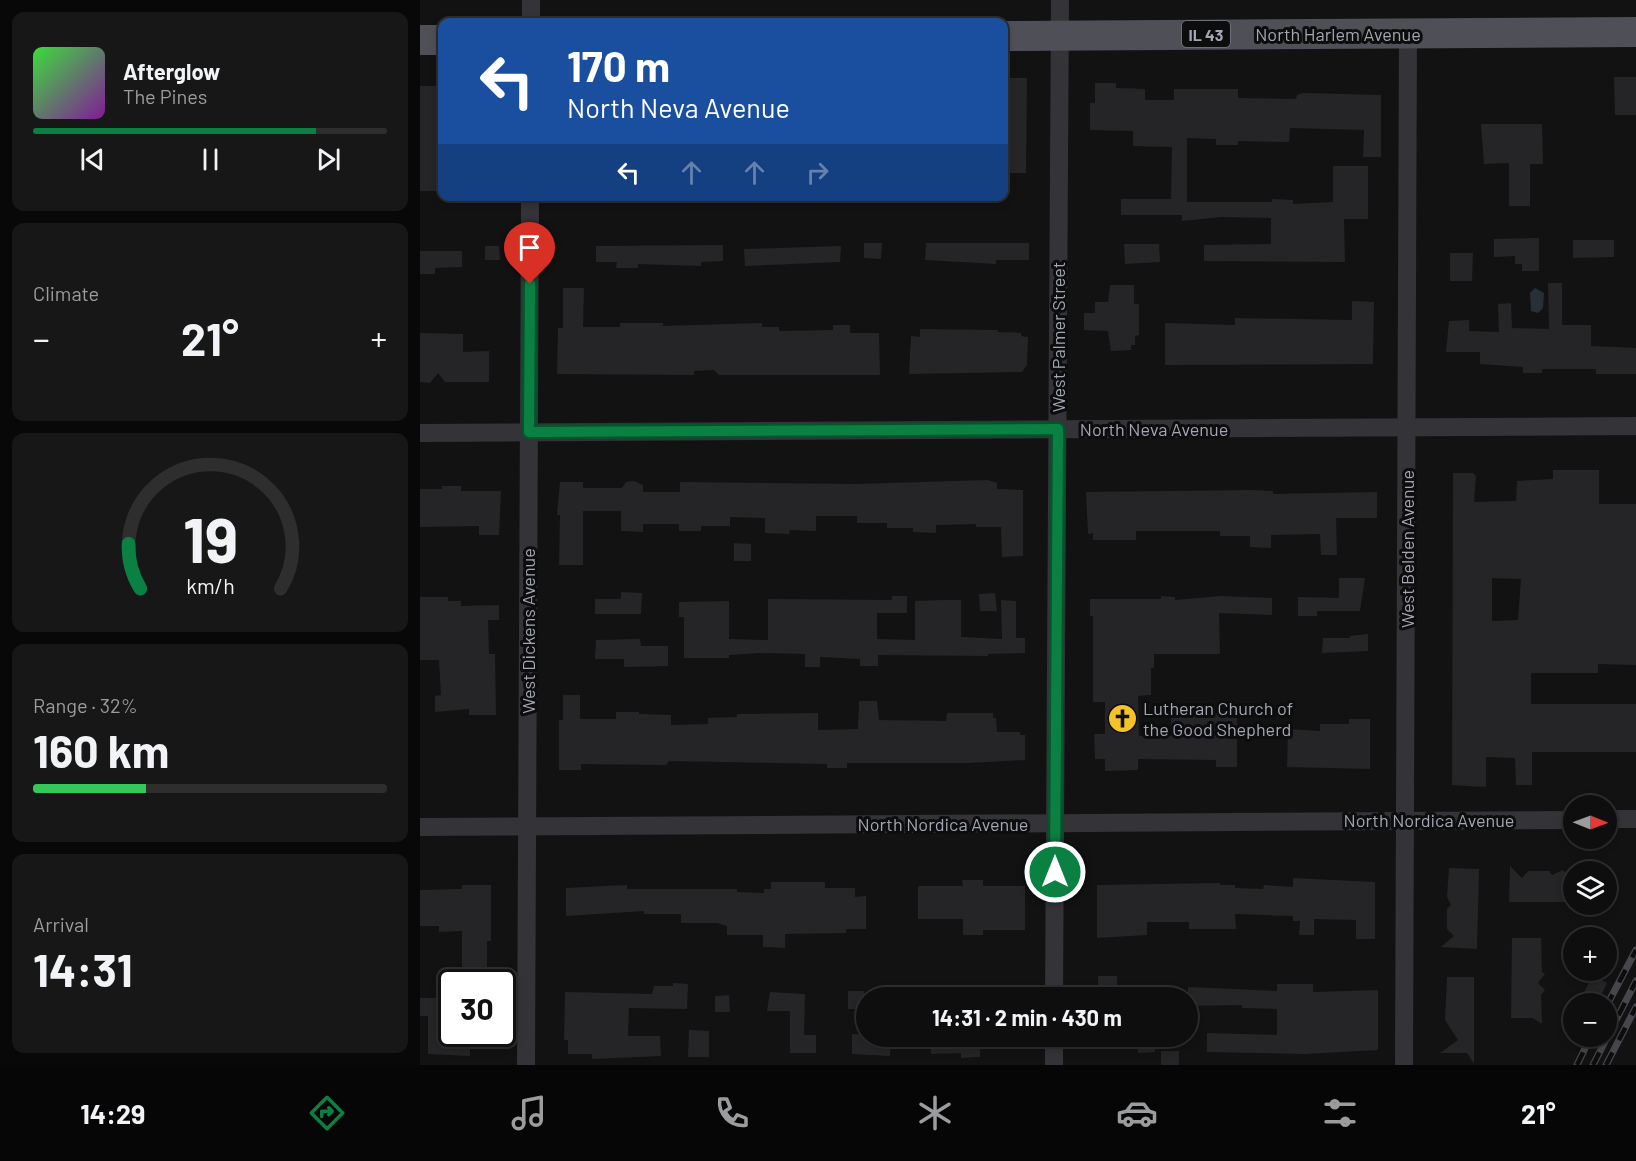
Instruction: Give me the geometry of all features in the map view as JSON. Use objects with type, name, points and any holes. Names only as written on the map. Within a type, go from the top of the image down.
[{"type":"main road","name":"North Harlem Avenue","points":[[1008,36],[1636,32]]},
{"type":"main road","points":[[420,40],[438,39]]},
{"type":"street","points":[[531,0],[531,18]]},
{"type":"street","name":"West Palmer Street","points":[[1054,987],[1060,0]]},
{"type":"street","name":"West Belden Avenue","points":[[1404,1065],[1408,33]]},
{"type":"street","name":"West Dickens Avenue","points":[[526,1065],[530,201]]},
{"type":"street","name":"North Neva Avenue","points":[[420,433],[1636,426]]},
{"type":"street","points":[[1617,819],[1636,819]]},
{"type":"street","name":"North Nordica Avenue","points":[[420,827],[1563,820]]},
{"type":"street","points":[[1054,1047],[1054,1065]]},
{"type":"shaded area","points":[[1535,288],[1544,293],[1543,308],[1538,313],[1531,311],[1530,293]]},
{"type":"building","points":[[1614,77],[1636,77],[1636,115],[1615,115]]},
{"type":"building","points":[[1008,78],[1027,78],[1026,173],[1008,173]]},
{"type":"building","points":[[1095,83],[1116,83],[1116,88],[1145,89],[1145,100],[1174,100],[1174,89],[1238,89],[1238,98],[1296,99],[1297,95],[1303,93],[1381,95],[1381,157],[1363,157],[1364,130],[1290,128],[1289,142],[1238,141],[1238,145],[1216,145],[1216,139],[1187,138],[1187,202],[1272,202],[1272,199],[1293,200],[1293,204],[1333,202],[1333,166],[1368,166],[1368,219],[1344,219],[1345,262],[1204,261],[1204,245],[1271,244],[1271,218],[1221,217],[1182,221],[1182,215],[1121,215],[1121,199],[1171,199],[1172,147],[1133,146],[1133,131],[1090,130],[1090,103],[1095,103]]},
{"type":"building","points":[[420,86],[438,86],[438,191],[420,191]]},
{"type":"building","points":[[1481,124],[1542,124],[1543,164],[1530,164],[1530,206],[1509,206],[1509,163],[1484,164]]},
{"type":"building","points":[[1539,238],[1539,271],[1522,271],[1522,264],[1515,264],[1515,256],[1494,257],[1494,239]]},
{"type":"building","points":[[1573,240],[1614,240],[1614,257],[1573,258]]},
{"type":"building","points":[[864,243],[882,243],[881,259],[864,258]]},
{"type":"building","points":[[926,243],[1029,243],[1029,260],[996,260],[996,264],[925,260]]},
{"type":"building","points":[[1124,244],[1159,244],[1160,262],[1125,264]]},
{"type":"building","points":[[723,245],[723,261],[701,262],[701,266],[638,264],[638,268],[616,268],[617,262],[596,262],[596,246]]},
{"type":"building","points":[[485,246],[499,246],[500,260],[485,260]]},
{"type":"building","points":[[841,246],[840,262],[745,266],[744,249]]},
{"type":"building","points":[[420,251],[462,251],[462,267],[435,268],[435,274],[420,274]]},
{"type":"building","points":[[1450,253],[1473,253],[1472,281],[1450,281]]},
{"type":"building","points":[[1548,283],[1562,283],[1562,325],[1591,325],[1591,346],[1636,348],[1636,374],[1596,374],[1596,369],[1542,369],[1542,373],[1523,373],[1523,367],[1480,364],[1480,352],[1446,352],[1449,321],[1469,320],[1469,331],[1499,332],[1498,304],[1511,303],[1512,328],[1549,329]]},
{"type":"building","points":[[1110,285],[1134,285],[1134,304],[1139,304],[1139,335],[1135,336],[1135,345],[1131,345],[1131,350],[1111,351],[1108,331],[1084,330],[1084,313],[1095,313],[1095,302],[1108,302]]},
{"type":"building","points":[[563,288],[584,288],[583,327],[620,327],[620,323],[663,323],[663,326],[762,323],[762,327],[779,327],[779,331],[833,330],[833,325],[850,325],[850,333],[879,333],[880,375],[719,375],[714,370],[694,371],[694,375],[557,374],[558,328],[563,328]]},
{"type":"building","points":[[1352,301],[1374,302],[1373,364],[1165,365],[1165,323],[1235,325],[1235,318],[1352,320]]},
{"type":"building","points":[[920,329],[998,330],[998,332],[1021,333],[1021,336],[1028,337],[1027,365],[1022,372],[909,374],[911,336],[920,337]]},
{"type":"building","points":[[420,333],[463,334],[463,352],[489,351],[489,382],[445,382],[438,373],[430,383],[420,382]]},
{"type":"building","points":[[1553,470],[1599,470],[1599,504],[1636,504],[1636,665],[1598,664],[1598,673],[1531,673],[1531,704],[1636,704],[1636,752],[1532,752],[1532,785],[1516,785],[1515,758],[1486,757],[1486,787],[1452,785],[1453,473],[1473,473],[1476,476],[1474,502],[1516,501],[1517,481],[1553,479]],"holes":[[[1492,578],[1521,579],[1518,620],[1492,621]]]},
{"type":"building","points":[[988,480],[997,483],[997,489],[1023,490],[1023,556],[1002,557],[1001,527],[976,527],[976,524],[936,525],[936,533],[913,532],[913,528],[887,528],[887,523],[857,523],[857,516],[816,516],[816,531],[790,530],[789,534],[765,533],[765,518],[730,517],[730,526],[701,526],[701,531],[679,531],[679,524],[643,524],[643,532],[621,531],[621,511],[583,511],[583,565],[559,565],[560,515],[557,515],[560,482],[583,482],[583,488],[622,488],[626,482],[634,481],[643,485],[643,492],[680,492],[680,482],[857,484]]},
{"type":"building","points":[[442,486],[461,486],[461,491],[501,491],[499,535],[479,535],[479,526],[420,527],[420,489],[442,489]]},
{"type":"building","points":[[1273,491],[1273,494],[1377,492],[1377,518],[1336,518],[1337,555],[1321,555],[1320,534],[1271,535],[1271,548],[1250,547],[1250,536],[1220,536],[1220,531],[1136,531],[1136,540],[1093,540],[1093,533],[1088,534],[1086,492]]},
{"type":"building","points":[[734,543],[751,544],[751,561],[734,561]]},
{"type":"building","points":[[1339,578],[1365,578],[1360,611],[1317,611],[1317,616],[1298,616],[1298,597],[1339,598]]},
{"type":"building","points":[[621,592],[642,593],[641,614],[595,614],[595,599],[621,599]]},
{"type":"building","points":[[995,593],[997,611],[980,611],[979,594]]},
{"type":"building","points":[[892,596],[907,596],[907,613],[877,613],[877,639],[915,640],[915,601],[961,600],[961,637],[1002,639],[1001,600],[1016,601],[1016,638],[1025,638],[1025,653],[988,654],[988,656],[878,655],[878,666],[860,666],[860,659],[820,657],[820,667],[805,667],[805,654],[760,653],[729,655],[729,658],[684,658],[684,617],[679,617],[679,602],[729,601],[729,639],[768,640],[768,599],[892,600]]},
{"type":"building","points":[[1161,596],[1175,597],[1175,600],[1221,596],[1272,598],[1272,615],[1219,613],[1220,654],[1154,654],[1154,668],[1151,668],[1151,695],[1138,696],[1139,736],[1171,736],[1171,713],[1232,713],[1232,716],[1237,716],[1237,767],[1216,767],[1216,760],[1138,759],[1138,770],[1105,771],[1105,759],[1095,759],[1094,734],[1105,734],[1105,702],[1093,702],[1093,616],[1090,616],[1090,599],[1161,599]]},
{"type":"building","points":[[420,597],[448,597],[448,601],[461,601],[461,606],[499,605],[499,620],[488,620],[489,654],[495,654],[496,715],[469,715],[469,709],[435,712],[435,696],[441,695],[439,660],[420,660]]},
{"type":"building","points":[[1368,634],[1368,651],[1322,653],[1323,638],[1350,638],[1350,636]]},
{"type":"building","points":[[640,639],[641,646],[668,646],[668,666],[624,667],[624,659],[595,659],[596,640]]},
{"type":"building","points":[[563,695],[580,695],[580,719],[616,719],[616,712],[639,712],[639,714],[671,715],[671,725],[708,724],[708,718],[737,717],[737,714],[818,713],[818,730],[858,729],[859,701],[877,701],[879,720],[946,721],[947,713],[993,713],[993,718],[996,718],[997,732],[1020,732],[1020,735],[1025,735],[1025,760],[968,763],[847,763],[847,768],[827,768],[827,764],[669,761],[666,765],[581,764],[581,770],[559,770],[559,720],[563,720]]},
{"type":"building","points":[[1349,719],[1370,719],[1370,769],[1287,767],[1288,729],[1320,731],[1320,724],[1349,724]]},
{"type":"building","points":[[1510,866],[1522,878],[1528,871],[1549,871],[1552,875],[1563,870],[1563,902],[1509,902]]},
{"type":"building","points":[[1449,868],[1479,869],[1477,949],[1441,947],[1454,936],[1447,929],[1447,909],[1451,905],[1447,897]]},
{"type":"building","points":[[1293,878],[1375,882],[1375,939],[1356,939],[1356,920],[1314,919],[1314,935],[1299,935],[1300,921],[1293,921],[1293,916],[1235,914],[1236,929],[1189,929],[1189,922],[1147,922],[1147,935],[1097,938],[1097,885],[1220,883],[1220,885],[1235,885],[1235,888],[1263,889],[1264,885],[1293,887]]},
{"type":"building","points":[[962,880],[983,880],[983,886],[1025,886],[1025,930],[983,930],[983,935],[963,935],[963,919],[918,919],[918,886],[963,886]]},
{"type":"building","points":[[771,882],[825,882],[825,888],[855,888],[855,897],[866,896],[866,929],[846,929],[846,933],[785,934],[785,948],[763,947],[763,935],[727,935],[727,926],[717,923],[681,923],[681,914],[644,914],[644,911],[566,916],[566,888],[627,885],[627,889],[737,889],[737,892],[764,893],[764,889],[771,889]]},
{"type":"building","points":[[462,885],[491,885],[491,941],[487,941],[487,969],[462,969],[462,931],[439,932],[439,926],[420,926],[420,890],[462,889]]},
{"type":"building","points":[[1512,938],[1541,938],[1542,972],[1545,974],[1538,983],[1545,990],[1541,995],[1542,1024],[1533,1018],[1511,1018]]},
{"type":"building","points":[[1098,976],[1117,976],[1117,987],[1098,987]]},
{"type":"building","points":[[1447,977],[1474,977],[1474,1064],[1467,1053],[1440,1053],[1458,1040],[1445,1020]]},
{"type":"building","points":[[1590,981],[1607,983],[1602,993],[1584,993]]},
{"type":"building","points":[[673,983],[688,984],[687,1009],[629,1008],[628,1036],[660,1036],[661,1056],[592,1059],[592,1054],[568,1054],[568,1040],[564,1040],[565,992],[652,994],[654,986],[673,986]]},
{"type":"building","points":[[1277,984],[1313,984],[1313,992],[1378,990],[1378,1050],[1305,1054],[1207,1052],[1207,1033],[1277,1035],[1277,1009],[1242,1008],[1242,1005],[1198,1006],[1198,987],[1277,991]]},
{"type":"building","points":[[848,991],[856,991],[856,1009],[848,1009]]},
{"type":"building","points":[[770,992],[805,994],[804,1035],[816,1035],[816,1053],[790,1053],[790,1011],[767,1011]]},
{"type":"building","points":[[729,995],[730,1012],[715,1012],[715,996]]},
{"type":"building","points":[[420,998],[438,998],[438,1047],[470,1047],[470,1056],[428,1054],[428,1016],[420,1016]]},
{"type":"building","points":[[689,1030],[709,1031],[709,1057],[688,1057]]},
{"type":"building","points":[[852,1034],[856,1034],[856,1047],[890,1047],[890,1056],[852,1054]]},
{"type":"building","points":[[931,1047],[980,1047],[980,1057],[961,1058],[961,1053],[931,1054]]},
{"type":"building","points":[[1138,1047],[1155,1047],[1155,1052],[1138,1053]]},
{"type":"building","points":[[1161,1051],[1179,1051],[1179,1065],[1161,1065]]},
{"type":"railway","points":[[1613,993],[1636,950]]},
{"type":"railway","points":[[1593,1065],[1636,981]]},
{"type":"railway","points":[[1606,1065],[1636,1007]]},
{"type":"railway","points":[[1577,1065],[1586,1047]]},
{"type":"place","name":"Lutheran Church of the Good Shepherd","points":[[1122,718]]},
{"type":"route","points":[[530,284],[529,432],[1058,429],[1055,872]]}]
